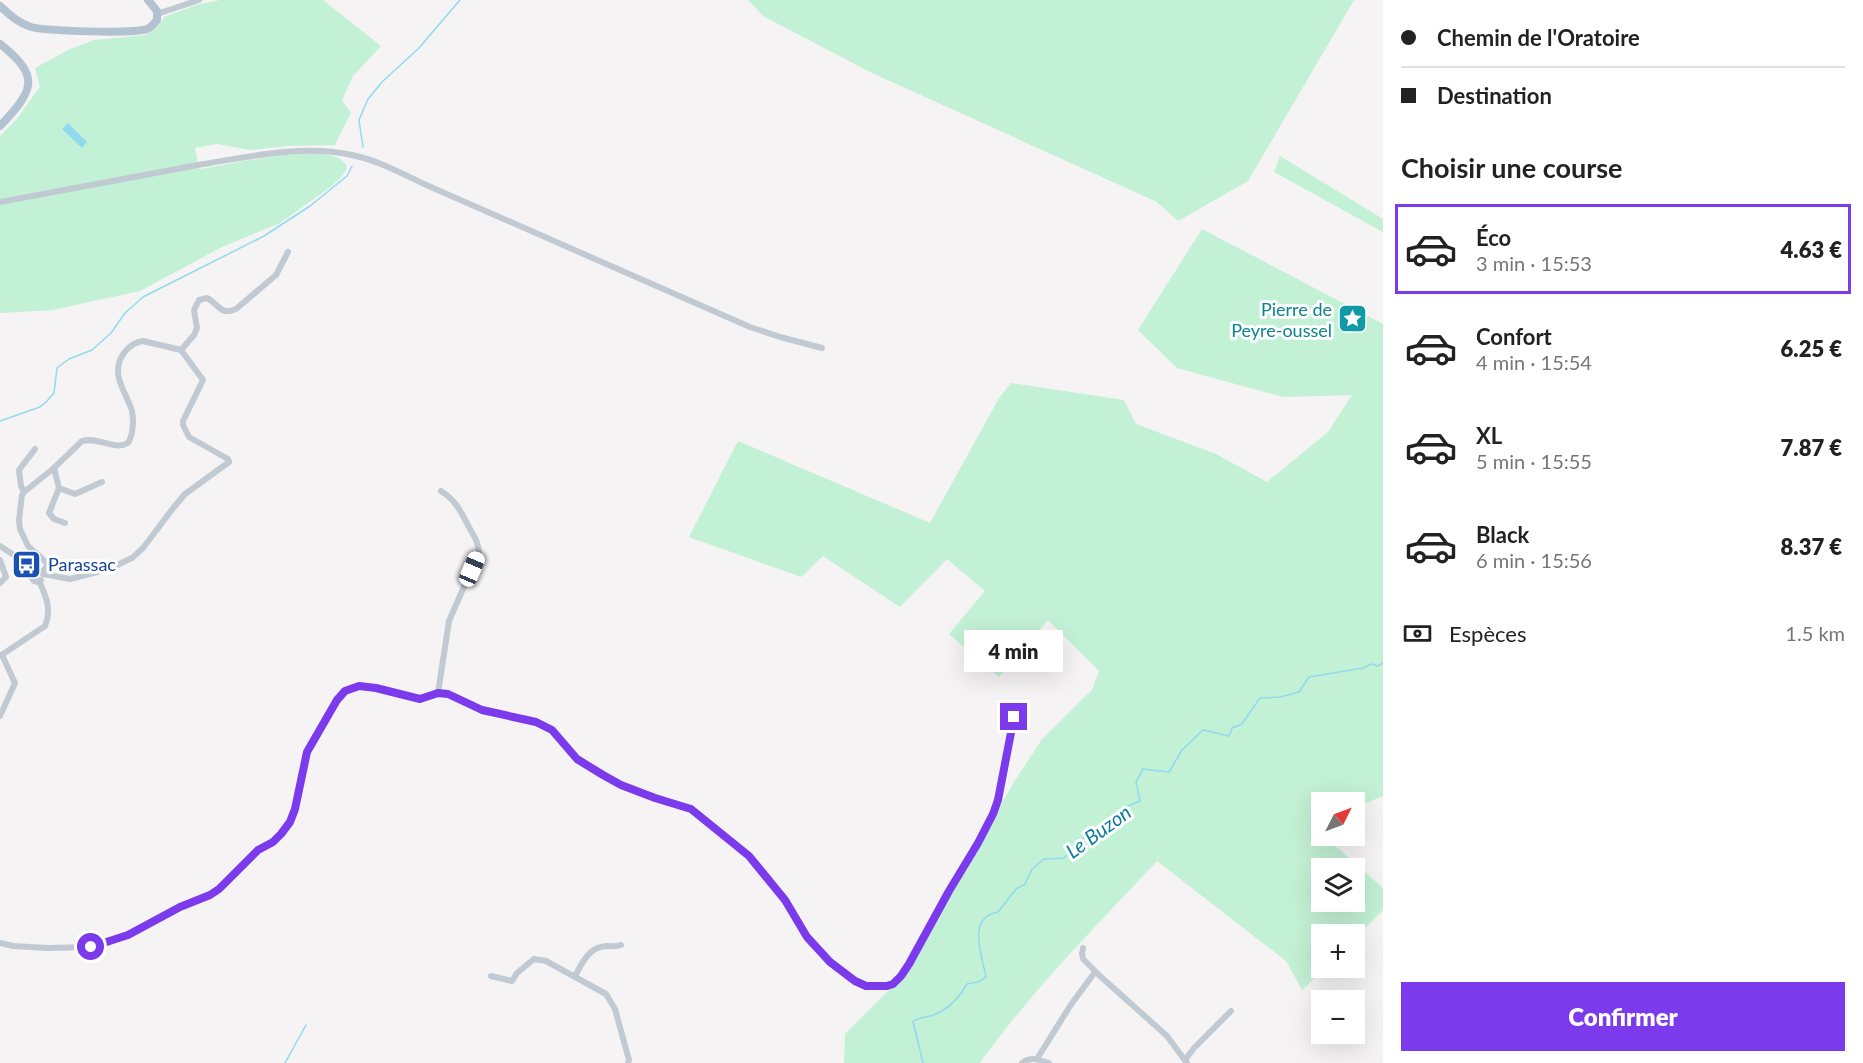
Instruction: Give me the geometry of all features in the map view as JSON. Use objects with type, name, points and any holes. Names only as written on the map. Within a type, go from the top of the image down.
[{"type":"main road","points":[[0,6],[18,22],[36,28],[142,30],[154,24],[157,14],[154,6],[148,0]]},
{"type":"main road","points":[[0,44],[25,69],[29,84],[23,101],[0,126]]},
{"type":"street","points":[[157,14],[199,0]]},
{"type":"street","points":[[0,202],[282,151],[352,155],[424,183],[750,327],[822,348]]},
{"type":"street","points":[[181,350],[197,328],[194,310],[199,300],[203,297],[211,299],[228,312],[236,309],[276,275],[288,252]]},
{"type":"street","points":[[24,492],[85,440],[119,446],[126,445],[130,441],[132,412],[119,382],[118,370],[121,358],[128,348],[143,340],[181,350],[203,380],[183,421],[185,432],[196,442],[229,462],[185,494],[143,548],[132,558],[110,569],[76,578],[65,578],[34,571],[31,576]]},
{"type":"street","points":[[35,449],[19,470],[24,492],[19,525],[28,546],[47,564],[41,572]]},
{"type":"street","points":[[54,468],[59,488],[49,513],[54,519],[65,523]]},
{"type":"street","points":[[59,488],[75,494],[102,482]]},
{"type":"street","points":[[438,693],[449,621],[479,552],[478,541],[463,513],[451,498],[441,491]]},
{"type":"street","points":[[0,546],[41,572],[43,578],[39,582]]},
{"type":"street","points":[[0,560],[6,577],[0,584]]},
{"type":"street","points":[[20,560],[34,581],[39,582]]},
{"type":"street","points":[[0,716],[15,683],[1,656],[45,626],[48,606],[39,582]]},
{"type":"street","points":[[0,943],[47,948],[91,947],[128,935],[219,889],[258,850],[273,842],[290,822],[307,752],[337,700],[345,691],[359,686],[420,699],[438,693],[448,694],[482,710],[536,722],[552,730],[577,759],[621,785],[691,809],[749,856],[785,900],[807,937],[830,962],[847,976],[866,986],[893,984],[909,964],[993,814],[998,800],[1014,717]]},
{"type":"street","points":[[575,976],[590,952],[598,947],[621,945]]},
{"type":"street","points":[[1083,948],[1083,959],[1167,1036],[1186,1061],[1194,1048],[1231,1011]]},
{"type":"street","points":[[491,976],[512,981],[517,973],[534,959],[546,961],[606,994],[618,1018],[628,1063]]},
{"type":"street","points":[[1037,1059],[1070,1006],[1095,972]]},
{"type":"street","points":[[1022,1063],[1028,1059],[1049,1063]]},
{"type":"green space","points":[[220,0],[323,0],[381,46],[353,76],[342,100],[351,113],[335,145],[287,146],[251,150],[217,144],[195,148],[199,169],[279,156],[324,154],[340,159],[347,168],[343,175],[332,186],[280,223],[222,247],[140,291],[52,310],[0,313],[0,136],[15,121],[40,87],[35,68],[68,50],[94,40],[145,35],[157,28],[164,17],[196,5]]},
{"type":"green space","points":[[748,0],[1354,0],[1248,181],[1178,221],[1157,202],[870,72],[763,16]]},
{"type":"green space","points":[[1280,156],[1383,219],[1383,232],[1274,172]]},
{"type":"green space","points":[[1202,229],[1383,324],[1383,796],[1365,804],[1365,792],[1311,792],[1311,846],[1336,846],[1349,858],[1311,858],[1311,912],[1365,912],[1365,872],[1383,888],[1383,910],[1365,928],[1365,924],[1311,924],[1311,978],[1315,978],[1302,990],[1286,961],[1157,861],[1043,984],[980,1063],[844,1063],[845,1034],[904,975],[1014,782],[1042,739],[1092,690],[1099,671],[1048,620],[999,677],[949,634],[985,591],[947,559],[900,607],[823,556],[801,577],[689,537],[738,441],[930,523],[999,398],[1011,383],[1124,400],[1136,424],[1216,454],[1267,482],[1328,432],[1352,395],[1283,397],[1177,368],[1138,330]]},
{"type":"water","points":[[68,123],[87,142],[82,148],[62,129]]},
{"type":"waterway","points":[[363,147],[359,120],[368,99],[382,82],[419,48],[460,0]]},
{"type":"waterway","points":[[0,421],[40,407],[47,401],[54,393],[57,368],[69,359],[92,350],[111,333],[125,313],[143,297],[264,236],[310,206],[347,176],[352,166]]},
{"type":"waterway","name":"Le Buzon","points":[[923,1063],[913,1021],[941,1011],[954,1001],[967,984],[978,982],[986,977],[978,939],[982,922],[988,916],[998,912],[1016,889],[1025,884],[1032,869],[1044,859],[1064,858],[1089,832],[1128,806],[1140,801],[1136,782],[1143,769],[1169,772],[1182,750],[1203,730],[1229,736],[1232,728],[1242,724],[1260,698],[1280,697],[1299,692],[1309,677],[1363,668],[1371,664],[1378,666],[1383,663]]},
{"type":"waterway","points":[[285,1063],[306,1025]]},
{"type":"place","name":"Pierre de Peyre-oussel","points":[[1353,319]]},
{"type":"place","name":"Parassac","points":[[27,564]]},
{"type":"route","points":[[91,947],[128,935],[180,907],[210,895],[258,850],[273,842],[290,822],[295,809],[307,752],[337,700],[345,691],[359,686],[420,699],[438,693],[448,694],[482,710],[536,722],[552,730],[577,759],[603,775],[621,785],[691,809],[703,817],[749,856],[785,900],[807,937],[830,962],[847,976],[866,986],[887,986],[893,984],[909,964],[993,814],[998,800],[1014,717]]}]
